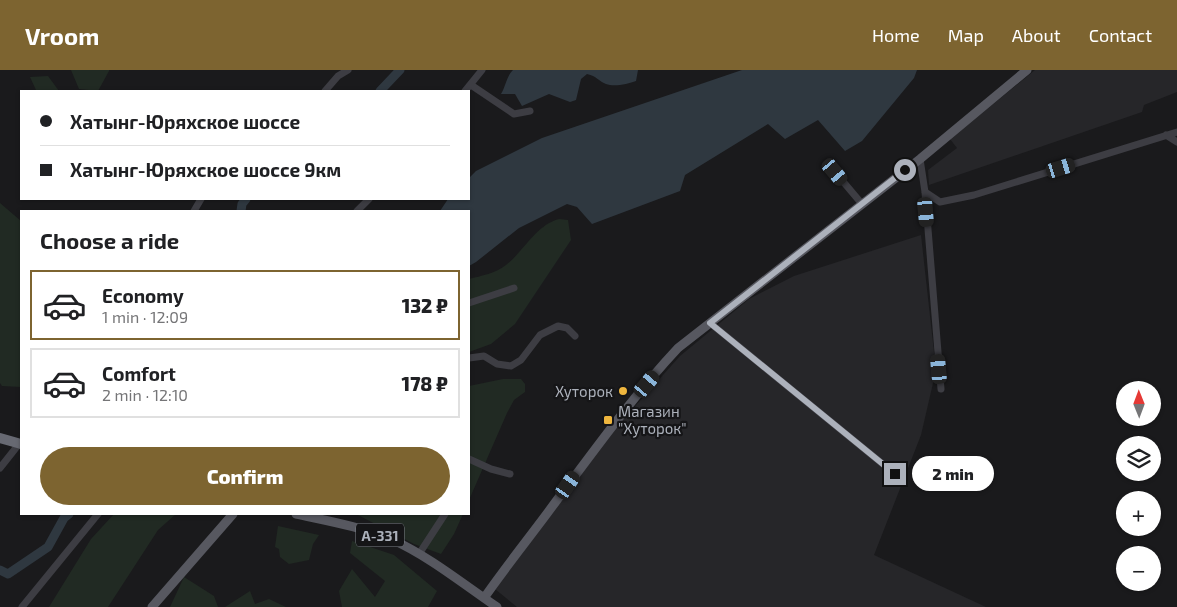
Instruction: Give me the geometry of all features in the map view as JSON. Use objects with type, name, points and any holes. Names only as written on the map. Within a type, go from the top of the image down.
[{"type":"highway","points":[[0,438],[20,444]]},
{"type":"main road","points":[[484,598],[589,456],[678,348],[920,159],[1027,70]]},
{"type":"main road","points":[[152,607],[232,515]]},
{"type":"main road","name":"А-331","points":[[300,515],[361,529],[391,539],[419,554],[496,607]]},
{"type":"street","points":[[326,90],[338,76],[348,70]]},
{"type":"street","points":[[466,90],[482,70]]},
{"type":"street","points":[[472,84],[514,114],[530,111]]},
{"type":"street","points":[[925,192],[940,202],[974,195],[1177,132]]},
{"type":"street","points":[[1166,136],[1177,142]]},
{"type":"street","points":[[920,159],[925,192],[941,389]]},
{"type":"street","points":[[835,172],[862,204]]},
{"type":"street","points":[[358,210],[368,200]]},
{"type":"street","points":[[470,304],[514,288]]},
{"type":"street","points":[[710,323],[895,474]]},
{"type":"street","points":[[470,358],[484,356],[497,364],[511,366],[521,360],[540,335],[558,326],[568,328],[575,336]]},
{"type":"street","points":[[0,468],[20,444]]},
{"type":"street","points":[[470,460],[491,470],[510,474]]},
{"type":"street","points":[[22,607],[97,515]]},
{"type":"street","points":[[419,554],[444,515]]},
{"type":"shaded area","points":[[71,70],[109,70],[99,90],[79,89]]},
{"type":"shaded area","points":[[513,70],[638,70],[636,81],[617,85],[606,84],[587,74],[581,79],[576,100],[570,102],[549,94],[522,106],[515,94],[501,94]]},
{"type":"shaded area","points":[[742,70],[917,70],[914,78],[862,141],[845,151],[818,120],[785,139],[768,124],[685,175],[680,191],[592,224],[577,207],[567,204],[519,228],[470,265],[470,210],[441,210],[447,200],[470,200],[470,177],[476,171],[542,138]]},
{"type":"shaded area","points":[[1035,70],[1177,70],[1177,92],[1144,105],[1142,112],[929,185],[928,170],[957,148],[950,139]]},
{"type":"shaded area","points":[[48,76],[58,90],[36,90],[30,77]]},
{"type":"shaded area","points":[[0,203],[20,220],[20,387],[2,386],[0,383]]},
{"type":"shaded area","points":[[559,219],[568,220],[571,240],[515,324],[491,344],[470,352],[470,279],[502,268],[513,259],[537,232]]},
{"type":"shaded area","points":[[921,235],[936,370],[921,435],[874,555],[986,607],[517,607],[495,589],[621,422],[680,356],[749,299],[794,276]]},
{"type":"shaded area","points":[[503,379],[521,379],[525,384],[525,392],[514,400],[507,413],[470,498],[470,386]]},
{"type":"shaded area","points":[[113,515],[175,515],[158,530],[108,607],[49,607],[91,539]]},
{"type":"shaded area","points":[[358,515],[463,515],[454,534],[441,554],[414,544]]},
{"type":"shaded area","points":[[278,526],[319,535],[313,544],[309,560],[289,564],[280,557],[279,549],[275,547]]},
{"type":"shaded area","points":[[352,541],[394,555],[437,591],[428,607],[342,607],[339,591],[352,569],[375,597],[385,581],[350,553]]},
{"type":"shaded area","points":[[184,577],[214,596],[218,607],[170,607]]},
{"type":"shaded area","points":[[250,591],[255,604],[269,599],[286,607],[225,607]]},
{"type":"waterway","points":[[381,90],[400,70]]},
{"type":"waterway","points":[[241,210],[245,200]]},
{"type":"waterway","points":[[0,570],[8,574],[48,547],[64,518],[68,515]]},
{"type":"place","name":"Хуторок","points":[[623,391]]},
{"type":"place","name":"Магазин \"Хуторок\"","points":[[608,420]]},
{"type":"route","points":[[895,474],[710,323],[905,170]]}]
